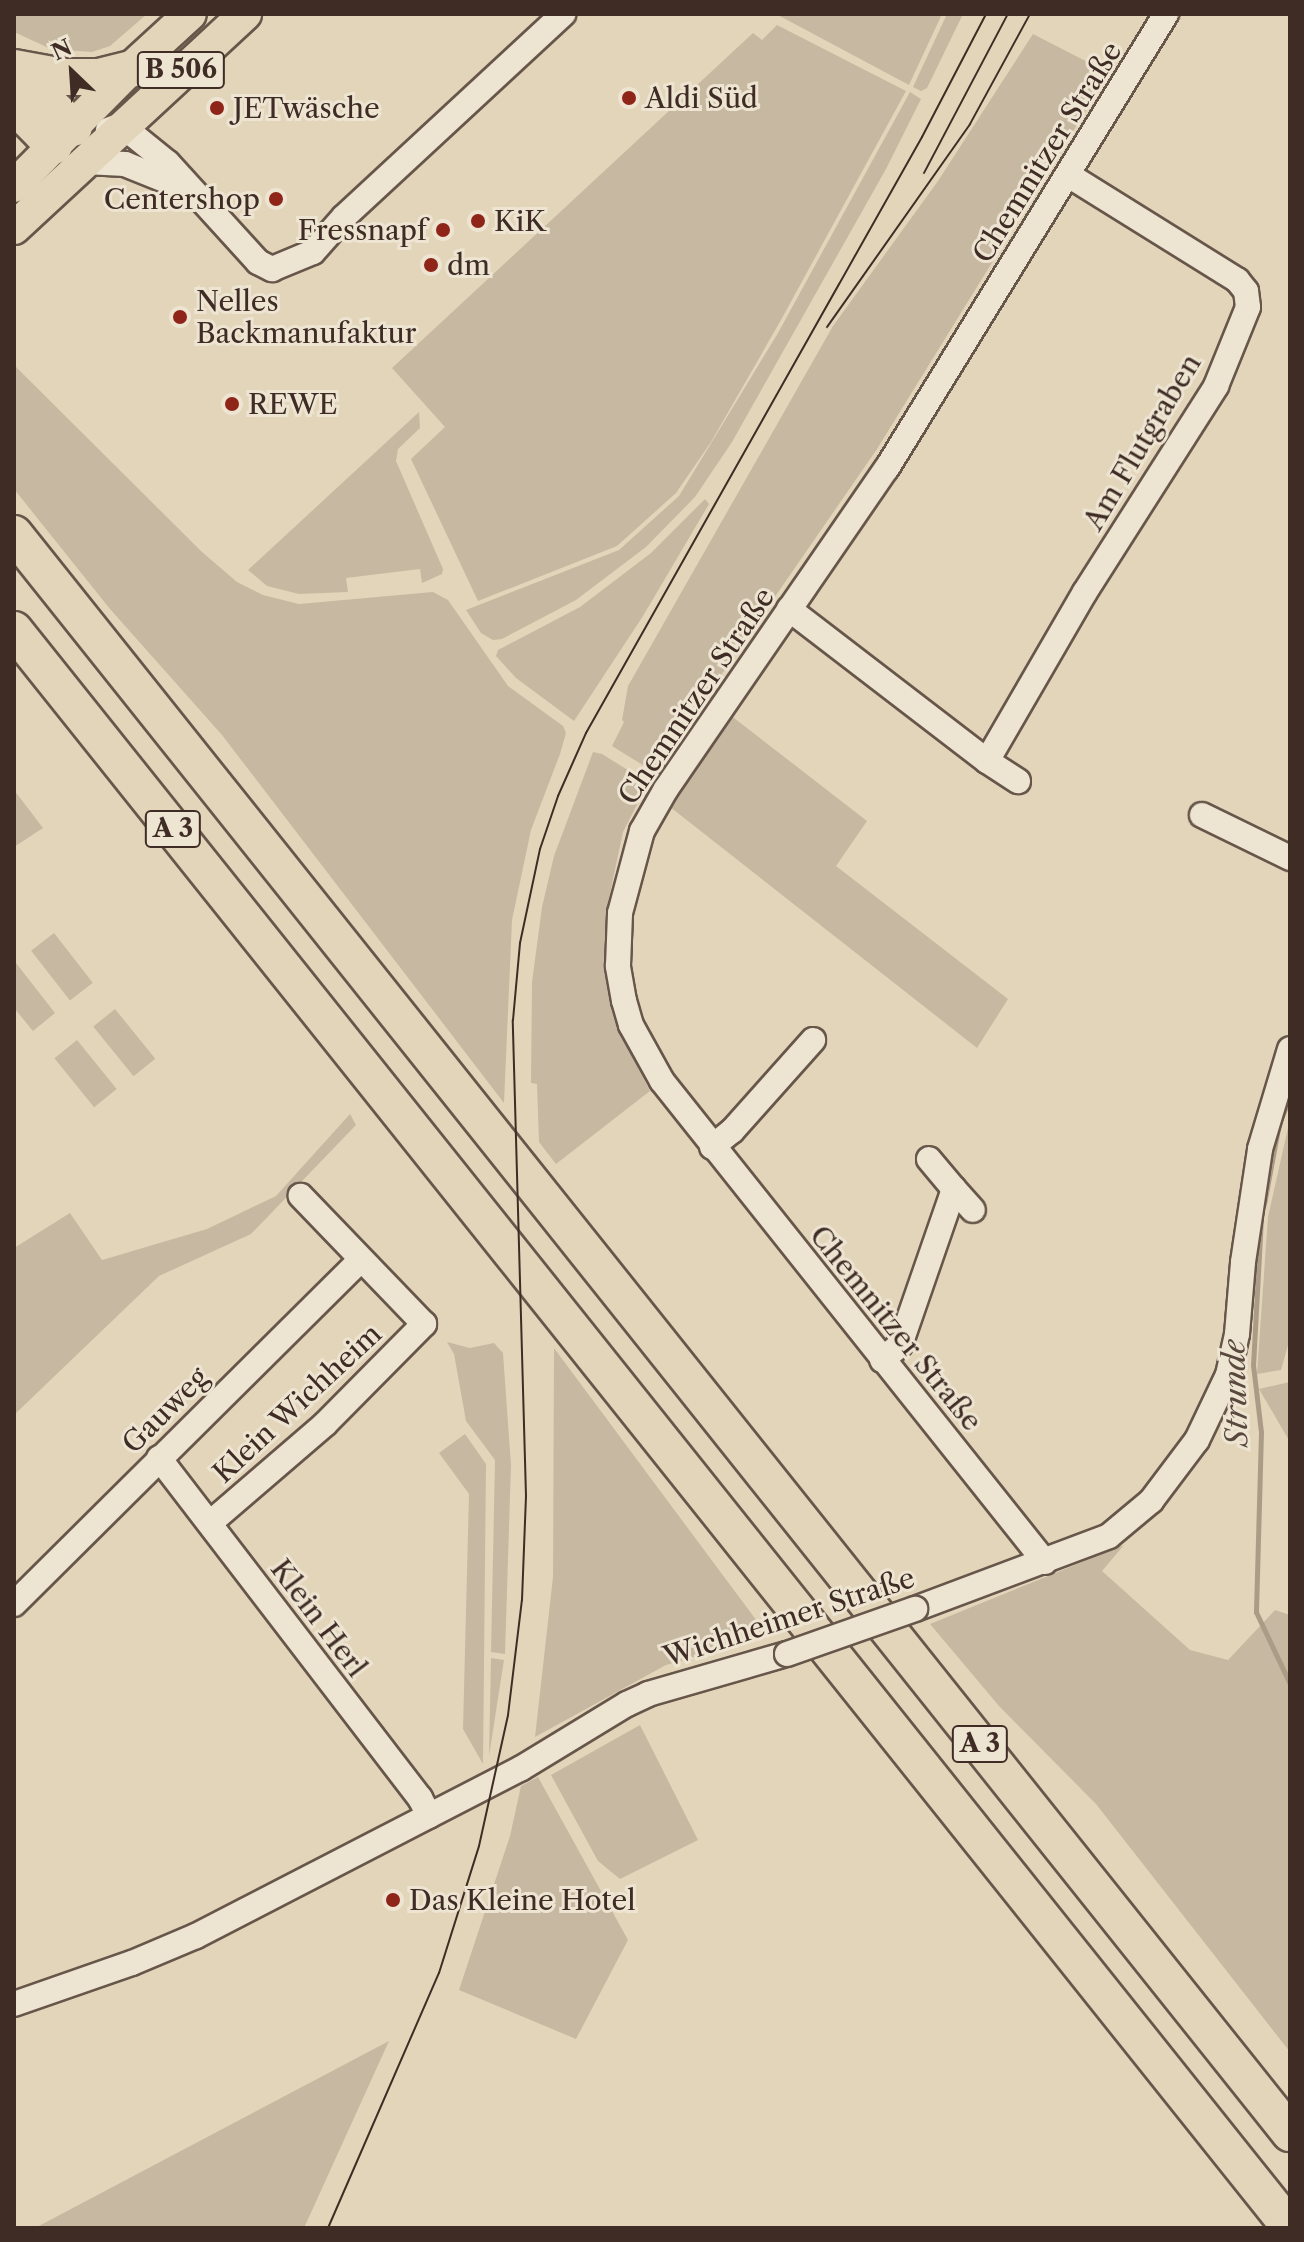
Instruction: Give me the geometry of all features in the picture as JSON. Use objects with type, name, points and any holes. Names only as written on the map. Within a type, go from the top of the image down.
[{"type":"highway","points":[[14,69],[72,78],[99,77],[130,69]]},
{"type":"highway","points":[[14,69],[71,145]]},
{"type":"highway","points":[[14,105],[71,145]]},
{"type":"highway","name":"A 3","points":[[14,534],[1290,2133]]},
{"type":"highway","name":"A 3","points":[[14,630],[1290,2227]]},
{"type":"main road","name":"B 506","points":[[14,228],[71,145],[130,69],[190,14]]},
{"type":"main road","name":"B 506","points":[[14,186],[71,145],[121,125],[242,15]]},
{"type":"street","points":[[121,125],[168,163],[258,262],[272,269],[313,252],[344,217],[563,14]]},
{"type":"street","name":"Chemnitzer Straße","points":[[1045,1562],[662,1081],[631,1025],[618,966],[620,913],[626,878],[642,831],[688,753],[887,468],[1166,14]]},
{"type":"street","points":[[71,145],[146,169],[194,193]]},
{"type":"street","name":"Am Flutgraben","points":[[987,761],[1085,592],[1216,386],[1248,307],[1246,291],[1237,280],[1068,175]]},
{"type":"street","points":[[789,609],[987,761],[1018,781]]},
{"type":"street","points":[[1202,815],[1290,858]]},
{"type":"street","points":[[712,1147],[732,1131],[813,1040]]},
{"type":"street","name":"Wichheimer Straße","points":[[14,2004],[132,1963],[196,1936],[533,1761],[648,1694],[787,1654],[1109,1536],[1151,1501],[1178,1468],[1197,1440],[1228,1375],[1237,1334],[1243,1262],[1260,1149],[1290,1049]]},
{"type":"street","points":[[929,1159],[973,1210]]},
{"type":"street","points":[[882,1360],[900,1345],[954,1189]]},
{"type":"street","points":[[301,1196],[360,1260]]},
{"type":"street","name":"Klein Wichheim","points":[[210,1523],[325,1424],[424,1324],[360,1260]]},
{"type":"street","name":"Gauweg","points":[[14,1604],[360,1260]]},
{"type":"street","name":"Klein Herl","points":[[159,1458],[420,1798],[429,1816]]},
{"type":"shaded area","points":[[14,14],[147,14],[110,46],[92,52],[51,49],[14,32]]},
{"type":"shaded area","points":[[776,14],[942,14],[909,85]]},
{"type":"shaded area","points":[[947,14],[963,14],[927,88],[921,91],[913,87]]},
{"type":"shaded area","points":[[777,25],[906,91],[781,320],[711,442],[676,493],[617,546],[478,601],[411,459],[445,427],[392,368],[753,33],[762,40]]},
{"type":"shaded area","points":[[1033,34],[1109,73],[877,449],[654,772],[612,746],[624,722],[628,686],[833,326],[938,181]]},
{"type":"shaded area","points":[[910,92],[921,99],[886,169],[732,442],[695,497],[646,547],[576,600],[502,639],[493,640],[481,633],[466,610],[619,550],[679,496],[778,333]]},
{"type":"shaded area","points":[[14,365],[202,552],[237,582],[263,595],[299,604],[433,592],[448,600],[508,686],[563,726],[566,733],[531,830],[512,920],[504,1103],[222,735],[110,609],[14,489]]},
{"type":"shaded area","points":[[419,412],[420,428],[398,449],[396,461],[443,569],[442,574],[422,583],[420,569],[346,578],[348,592],[299,594],[267,586],[248,570]]},
{"type":"shaded area","points":[[705,499],[709,504],[643,616],[574,721],[516,678],[496,656],[498,650],[580,607],[651,553]]},
{"type":"shaded area","points":[[725,711],[867,821],[836,866],[1008,999],[977,1048],[665,803]]},
{"type":"shaded area","points":[[593,752],[602,754],[639,777],[645,789],[623,832],[606,912],[605,969],[618,1029],[650,1091],[556,1164],[539,1142],[537,1084],[531,1083],[532,982],[542,907],[554,856]]},
{"type":"shaded area","points":[[14,790],[43,828],[14,847]]},
{"type":"shaded area","points":[[54,933],[93,983],[70,1000],[31,951]]},
{"type":"shaded area","points":[[16,963],[55,1013],[33,1031],[14,1008]]},
{"type":"shaded area","points":[[115,1009],[155,1059],[134,1076],[93,1027]]},
{"type":"shaded area","points":[[77,1040],[117,1089],[94,1107],[54,1058]]},
{"type":"shaded area","points":[[350,1114],[356,1125],[251,1234],[159,1276],[14,1415],[14,1248],[70,1213],[102,1260],[207,1229],[276,1196]]},
{"type":"shaded area","points":[[1290,1119],[1290,1338],[1281,1370],[1257,1374],[1268,1217]]},
{"type":"shaded area","points":[[447,1342],[470,1348],[494,1343],[503,1353],[511,1465],[505,1654],[491,1652],[495,1460],[466,1421],[454,1354]]},
{"type":"shaded area","points":[[554,1348],[768,1636],[666,1665],[535,1737],[553,1577]]},
{"type":"shaded area","points":[[1290,1382],[1290,1442],[1259,1389]]},
{"type":"shaded area","points":[[465,1434],[486,1464],[483,1764],[463,1729],[469,1494],[439,1453]]},
{"type":"shaded area","points":[[1124,1545],[1102,1571],[1190,1650],[1228,1660],[1275,1610],[1290,1615],[1290,2052],[1096,1804],[999,1706],[930,1624]]},
{"type":"shaded area","points":[[491,1658],[504,1660],[489,1756]]},
{"type":"shaded area","points":[[640,1725],[698,1840],[620,1879],[598,1861],[551,1775]]},
{"type":"shaded area","points":[[538,1777],[628,1940],[576,2039],[459,1990],[510,1836],[521,1786]]},
{"type":"shaded area","points":[[389,2041],[304,2228],[35,2228]]},
{"type":"waterway","name":"Strunde","points":[[1264,1204],[1279,1123],[1290,1097]]},
{"type":"waterway","name":"Strunde","points":[[1261,1218],[1253,1365],[1261,1432],[1256,1612],[1290,1684]]},
{"type":"tram line","points":[[328,2228],[439,1973],[479,1846],[508,1715],[522,1600],[526,1496],[513,1020],[520,943],[540,849],[558,796],[586,733],[922,137],[986,14]]},
{"type":"tram line","points":[[924,173],[1008,14]]},
{"type":"tram line","points":[[827,327],[970,124],[1030,14]]},
{"type":"place","name":"Aldi Süd","points":[[629,98]]},
{"type":"place","name":"JETwäsche","points":[[217,108]]},
{"type":"place","name":"Centershop","points":[[276,199]]},
{"type":"place","name":"KiK","points":[[478,221]]},
{"type":"place","name":"Fressnapf","points":[[443,230]]},
{"type":"place","name":"dm","points":[[431,265]]},
{"type":"place","name":"Nelles Backmanufaktur","points":[[180,317]]},
{"type":"place","name":"REWE","points":[[232,404]]},
{"type":"place","name":"Das Kleine Hotel","points":[[393,1900]]}]
